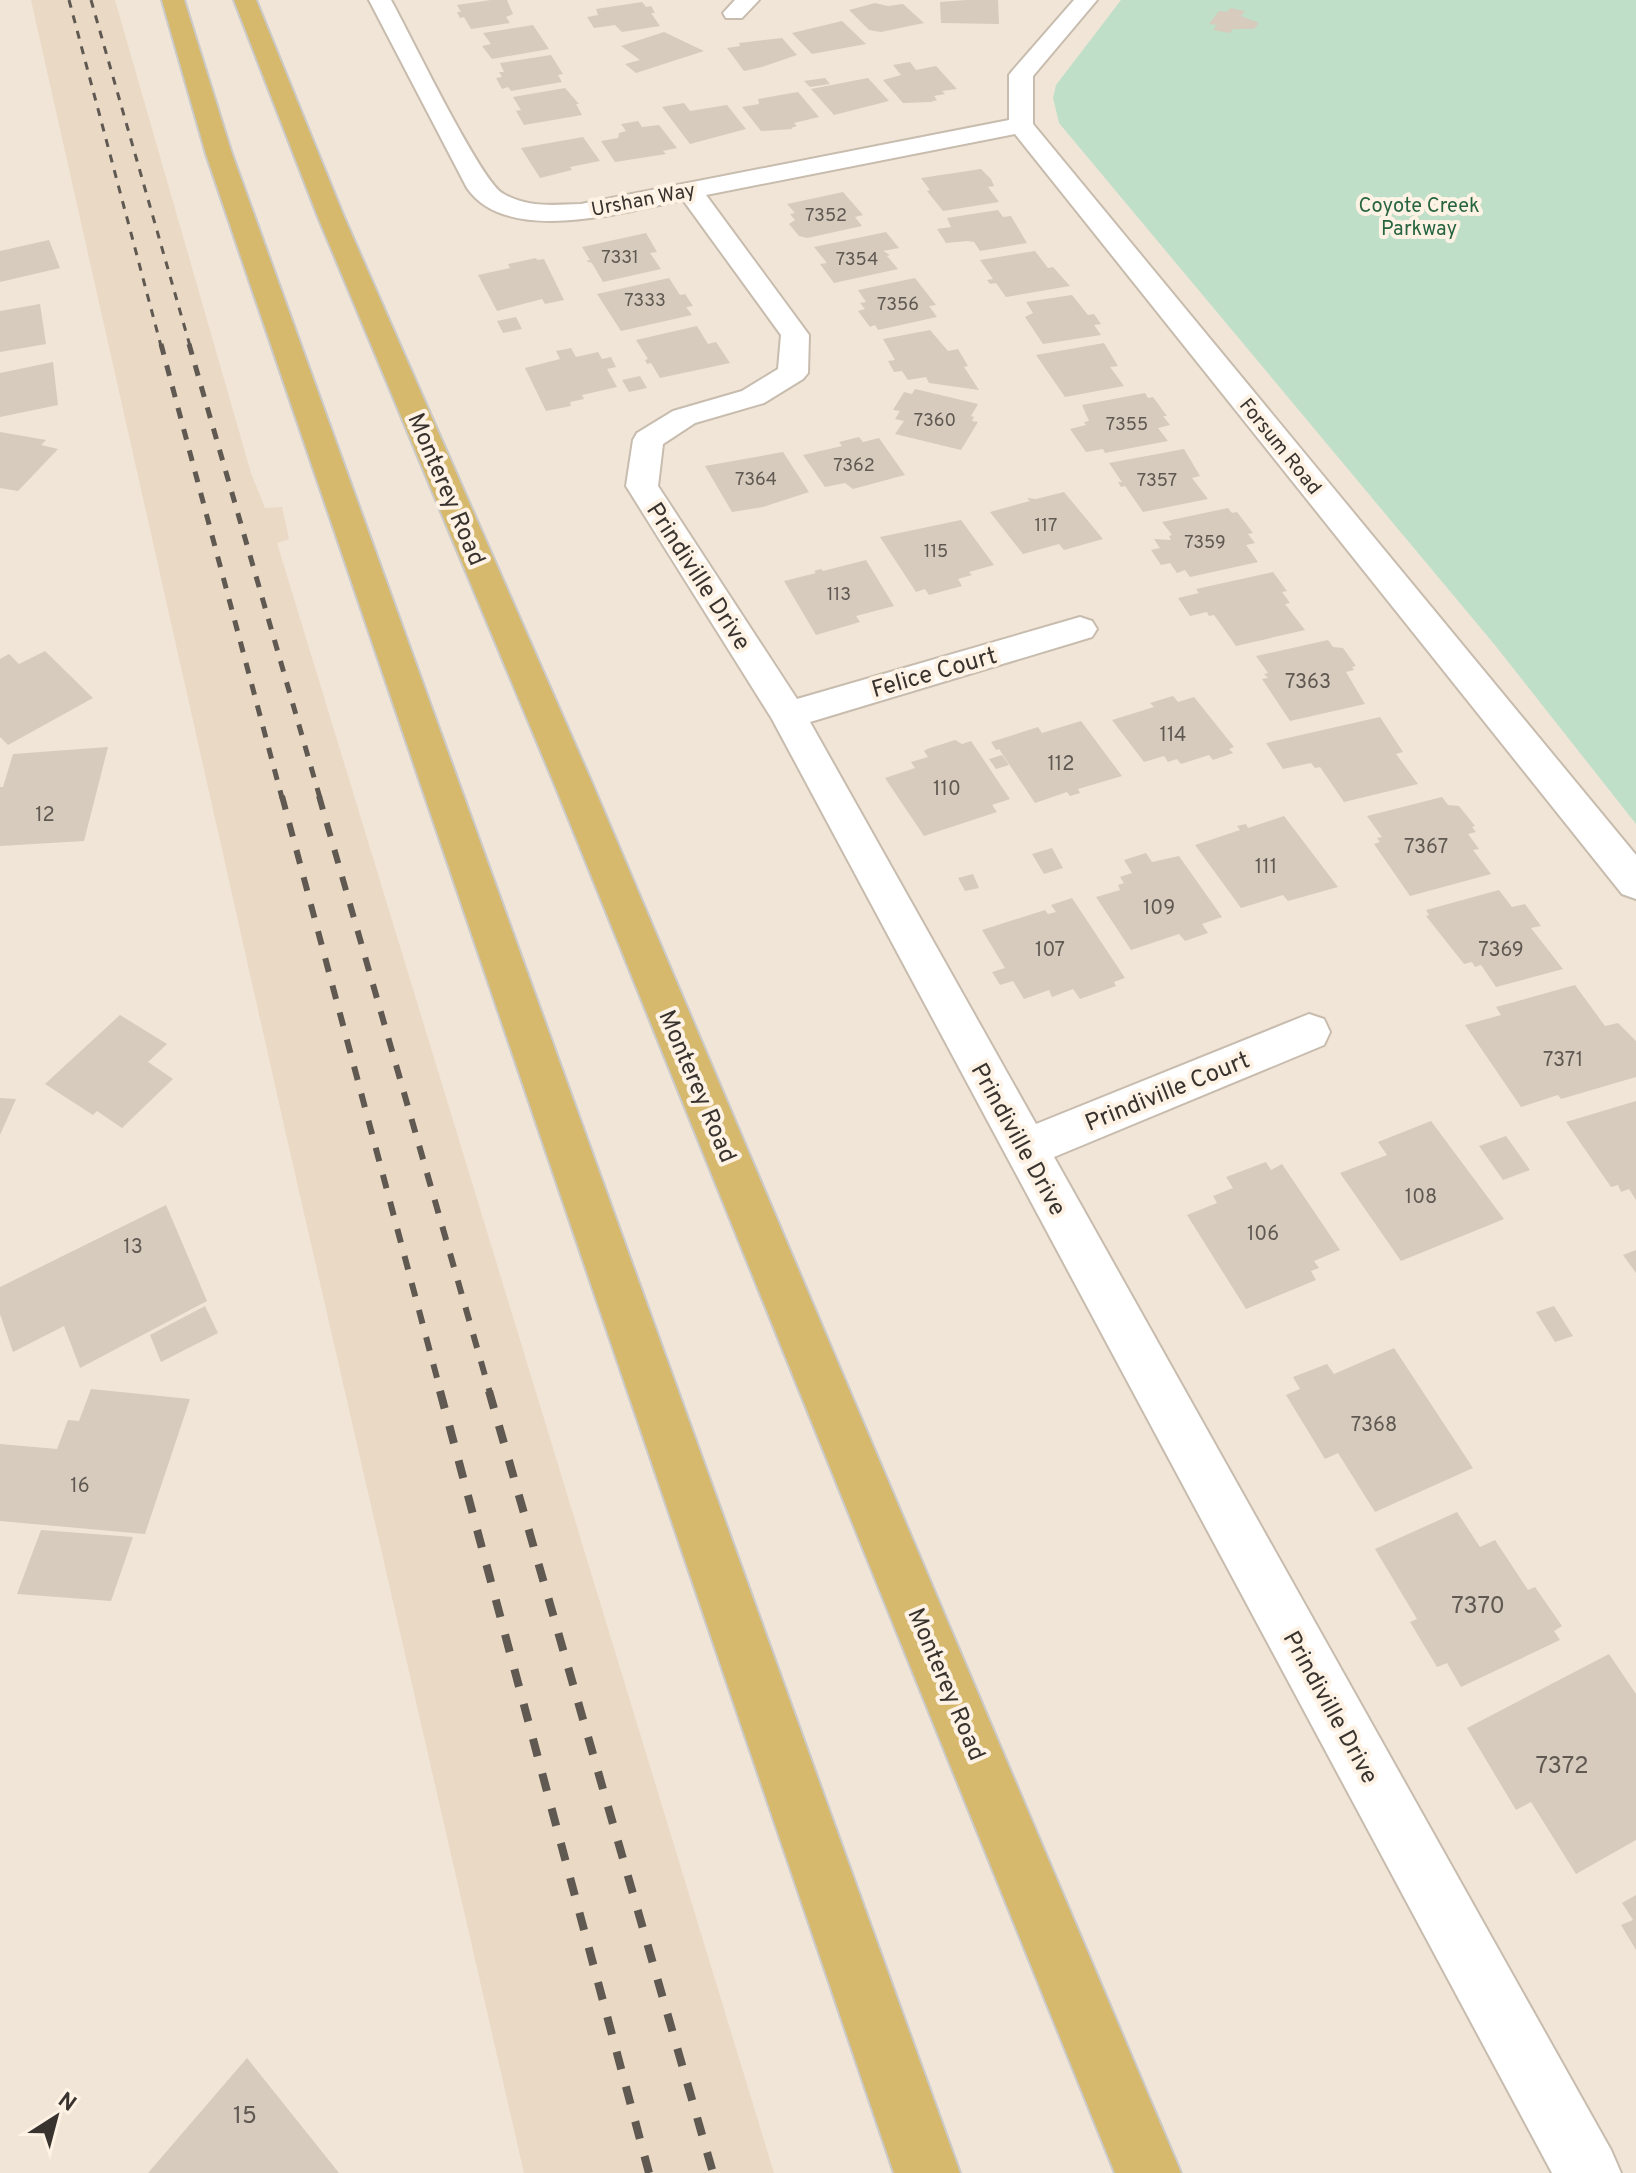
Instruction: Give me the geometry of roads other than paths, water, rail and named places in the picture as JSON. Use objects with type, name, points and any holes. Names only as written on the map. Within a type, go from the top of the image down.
[{"type":"main road","points":[[173,0],[219,154],[927,2173]]},
{"type":"main road","name":"Monterey Road","points":[[245,0],[331,217],[579,798],[1148,2173]]},
{"type":"street","name":"Urshan Way","points":[[380,0],[480,188],[494,201],[531,214],[581,212],[1021,125]]},
{"type":"street","points":[[1021,125],[1021,75],[1086,0]]},
{"type":"street","name":"Forsum Road","points":[[1021,125],[1636,883]]},
{"type":"street","name":"Prindiville Drive","points":[[689,190],[795,335],[793,373],[753,397],[684,417],[648,440],[642,486],[788,715],[1588,2173]]},
{"type":"street","name":"Felice Court","points":[[788,715],[1080,629]]},
{"type":"street","name":"Prindiville Court","points":[[1024,1149],[1309,1032]]},
{"type":"railway","points":[[69,0],[161,346]]},
{"type":"railway","points":[[91,0],[190,346]]},
{"type":"railway","points":[[161,344],[282,798]]},
{"type":"railway","points":[[189,344],[320,798]]},
{"type":"railway","points":[[282,796],[441,1393]]},
{"type":"railway","points":[[319,796],[490,1393]]},
{"type":"railway","points":[[440,1391],[649,2173]]},
{"type":"railway","points":[[489,1391],[713,2173]]},
{"type":"park label","name":"Coyote Creek Parkway","points":[[1419,216]]}]
